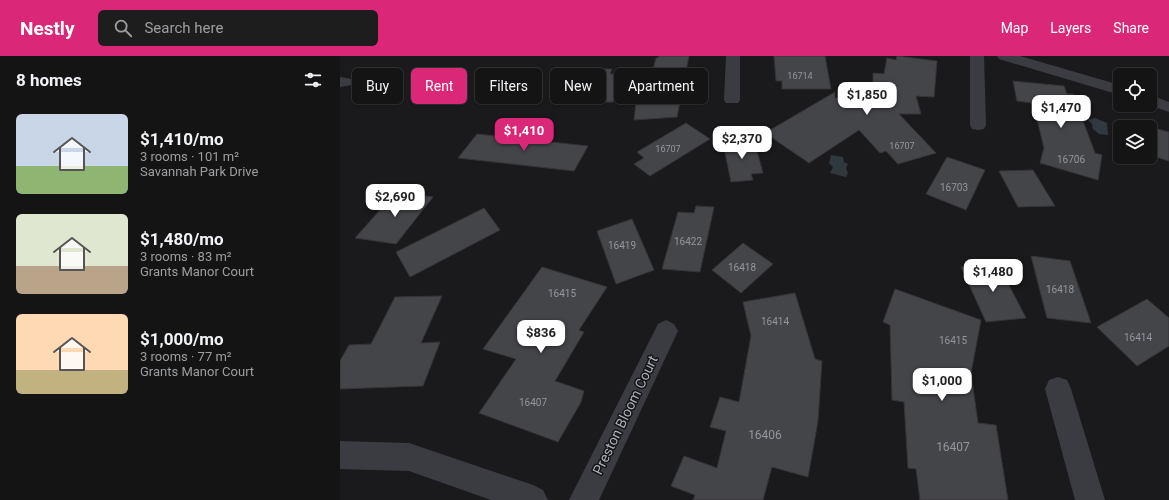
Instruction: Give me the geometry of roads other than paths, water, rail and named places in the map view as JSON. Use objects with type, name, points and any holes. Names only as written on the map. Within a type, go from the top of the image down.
[{"type":"street","points":[[732,100],[733,56]]},
{"type":"street","points":[[977,56],[978,125]]},
{"type":"street","points":[[1004,56],[1113,88]]},
{"type":"street","points":[[1157,103],[1169,107]]},
{"type":"street","name":"Preston Bloom Court","points":[[584,500],[666,331]]},
{"type":"street","points":[[1058,389],[1090,500]]},
{"type":"street","points":[[340,455],[409,457],[533,500]]}]
